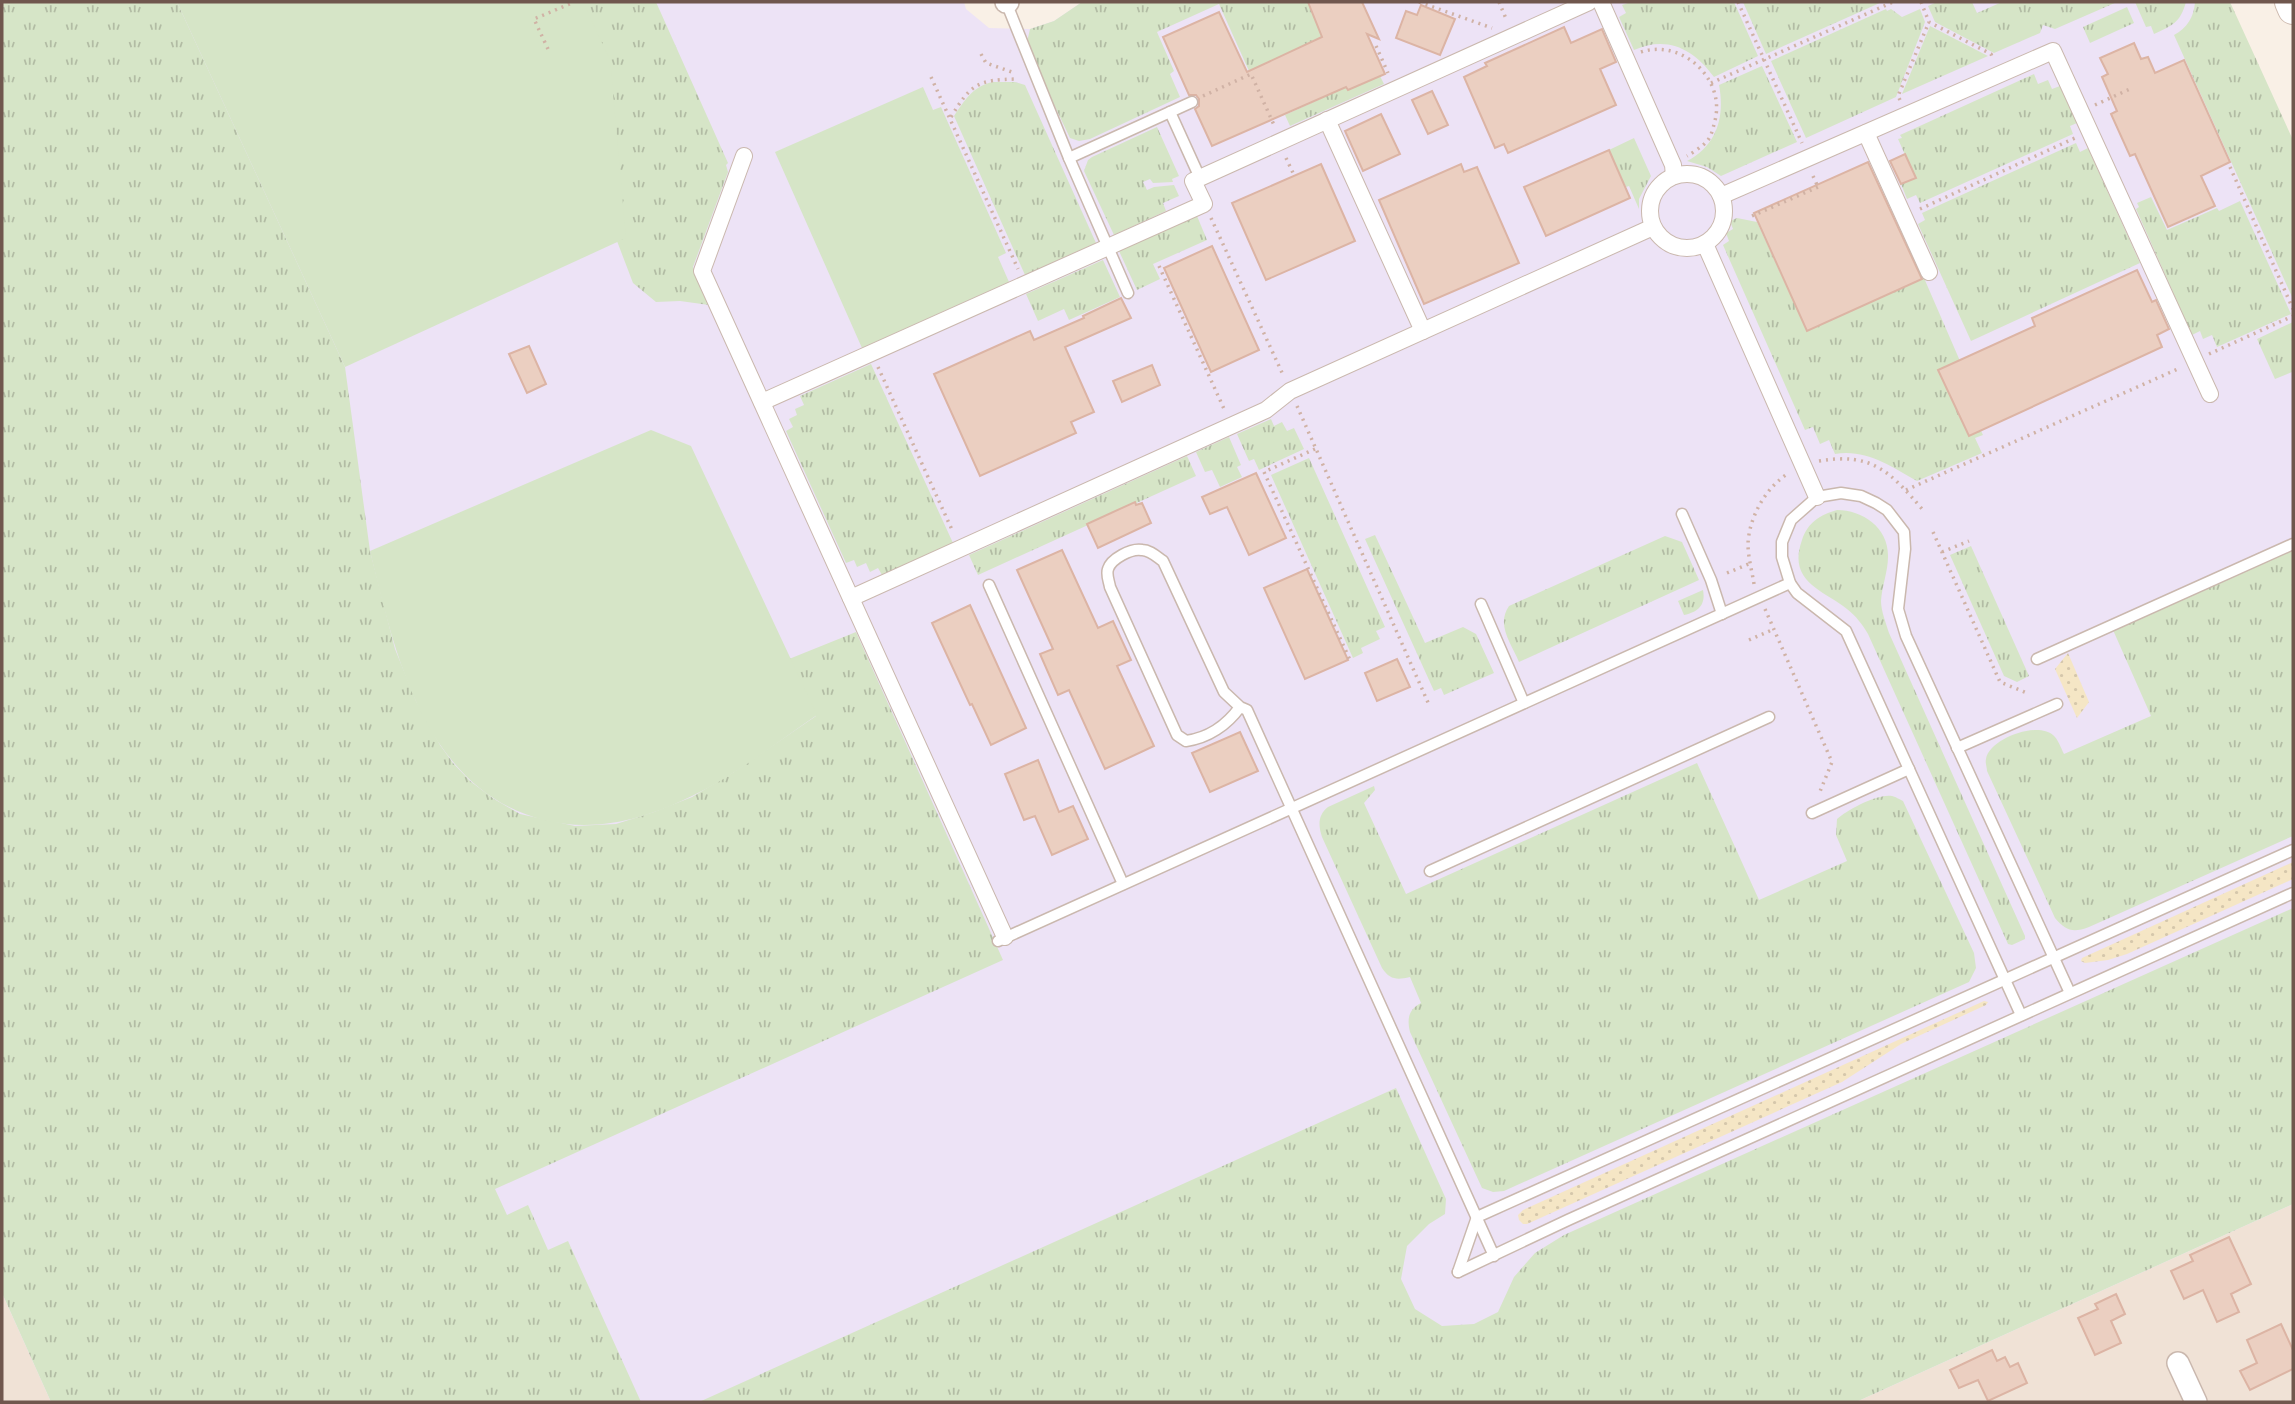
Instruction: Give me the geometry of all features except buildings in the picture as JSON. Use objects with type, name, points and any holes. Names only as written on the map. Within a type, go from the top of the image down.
[{"type":"main road","points":[[2290,2],[2293,9]]},
{"type":"street","points":[[762,402],[1204,204],[1194,181],[1589,2]]},
{"type":"street","points":[[1601,2],[1673,170],[1706,179],[1715,186],[1721,196],[1724,206],[1720,228],[1705,244],[1694,248],[1681,248],[1670,244],[1660,237],[1653,227],[1650,207],[1652,197],[1673,170]]},
{"type":"street","points":[[1721,196],[2053,51],[2210,394]]},
{"type":"street","points":[[1327,120],[1423,331]]},
{"type":"street","points":[[1866,133],[1929,272]]},
{"type":"street","points":[[744,156],[702,271],[1002,939]]},
{"type":"street","points":[[851,598],[1266,410],[1290,391],[1653,227]]},
{"type":"street","points":[[1705,244],[1817,497]]},
{"type":"street","points":[[2178,1363],[2196,1402]]},
{"type":"lane","points":[[1007,2],[1069,158],[1128,293]]},
{"type":"lane","points":[[1069,158],[1192,102]]},
{"type":"lane","points":[[1170,111],[1200,178]]},
{"type":"lane","points":[[2021,1014],[1846,631],[1807,602],[1790,583],[1782,557],[1782,542],[1786,529],[1791,520],[1817,497],[1841,493],[1861,496],[1887,510],[1904,532],[1905,549],[1898,609],[1906,636],[2070,993]]},
{"type":"lane","points":[[1682,514],[1711,580],[1722,614]]},
{"type":"lane","points":[[2037,659],[2293,544]]},
{"type":"lane","points":[[1240,707],[1224,725],[1194,740],[1186,741],[1177,735],[1110,587],[1108,569],[1114,560],[1132,551],[1143,550],[1163,561],[1224,692],[1247,710],[1494,1256]]},
{"type":"lane","points":[[1002,939],[1790,583]]},
{"type":"lane","points":[[989,585],[1124,884]]},
{"type":"lane","points":[[1481,604],[1524,703]]},
{"type":"lane","points":[[1957,748],[2057,704]]},
{"type":"lane","points":[[1430,871],[1769,717]]},
{"type":"lane","points":[[1812,813],[1909,769]]},
{"type":"lane","points":[[2293,850],[1477,1217],[1458,1272],[2021,1014],[2293,893]]},
{"type":"path","points":[[548,49],[534,19],[574,2]]},
{"type":"path","points":[[1419,2],[1513,36]]},
{"type":"path","points":[[1738,2],[1809,157]]},
{"type":"path","points":[[1711,83],[1893,2]]},
{"type":"path","points":[[1921,2],[1929,22],[1991,54],[2000,74]]},
{"type":"path","points":[[1906,115],[1898,96],[1929,22]]},
{"type":"path","points":[[1376,46],[1395,90]]},
{"type":"path","points":[[1626,58],[1644,50],[1674,51],[1696,63],[1711,83],[1717,98],[1716,118],[1709,139],[1673,170]]},
{"type":"path","points":[[982,54],[986,63],[1012,72]]},
{"type":"path","points":[[1192,102],[1251,74],[1282,141]]},
{"type":"path","points":[[932,76],[1025,284]]},
{"type":"path","points":[[950,118],[964,95],[977,85],[989,79],[1016,79]]},
{"type":"path","points":[[2080,111],[2132,88]]},
{"type":"path","points":[[1903,216],[2090,131]]},
{"type":"path","points":[[2230,167],[2293,309]]},
{"type":"path","points":[[1752,216],[1818,187]]},
{"type":"path","points":[[1204,204],[1430,707]]},
{"type":"path","points":[[1159,266],[1231,426]]},
{"type":"path","points":[[1906,490],[2293,316]]},
{"type":"path","points":[[872,353],[961,548]]},
{"type":"path","points":[[1315,449],[1264,472],[1350,660]]},
{"type":"path","points":[[1933,532],[2000,682],[2027,693]]},
{"type":"path","points":[[1942,552],[1969,541]]},
{"type":"path","points":[[1727,573],[1751,563]]},
{"type":"path","points":[[1765,609],[1832,762],[1812,813]]},
{"type":"path","points":[[1749,640],[1774,629]]},
{"type":"shaded area","points":[[2,2],[964,2],[966,9],[989,28],[1030,29],[1054,21],[1082,2],[2229,2],[2293,145],[2293,1204],[1856,1402],[51,1402],[2,1293]]},
{"type":"shaded area","points":[[2293,1204],[2293,1402],[1856,1402]]},
{"type":"shaded area","points":[[2,1293],[51,1402],[2,1402]]},
{"type":"green space","points":[[2,2],[177,2],[345,367],[370,551],[395,649],[416,701],[440,745],[470,781],[494,799],[520,814],[575,826],[616,824],[692,797],[816,716],[789,659],[856,632],[1003,960],[495,1189],[507,1215],[528,1205],[548,1250],[568,1241],[641,1402],[51,1402],[2,1293]]},
{"type":"green space","points":[[177,2],[583,2],[610,60],[626,238],[345,367]]},
{"type":"green space","points":[[581,2],[656,2],[728,163],[728,172],[693,267],[709,305],[680,301],[656,302],[633,283],[557,84]]},
{"type":"green space","points":[[1082,2],[1308,2],[1347,90],[1380,76],[1384,84],[1290,126],[1285,115],[1320,99],[1297,49],[1249,71],[1219,4],[1157,32],[1174,71],[1170,74],[1180,97],[1090,139],[1079,141],[1070,138],[1027,42],[1030,29],[1054,21]]},
{"type":"green space","points":[[1631,2],[1734,2],[1758,56],[1714,77],[1698,59],[1679,47],[1658,44],[1634,50],[1619,17],[1626,13],[1622,5]]},
{"type":"green space","points":[[1743,2],[1882,2],[1766,54]]},
{"type":"green space","points":[[1937,2],[1972,2],[1977,13],[2002,2],[2117,2],[2055,29],[2043,25],[2040,33],[1994,53],[1935,22],[1928,6]]},
{"type":"green space","points":[[2135,2],[2186,2],[2175,23],[2154,34],[2151,26],[2146,27]]},
{"type":"green space","points":[[2195,2],[2230,2],[2293,140],[2293,299],[2174,35],[2189,22]]},
{"type":"green space","points":[[2127,7],[2134,23],[2090,43],[2083,27]]},
{"type":"green space","points":[[1891,9],[1902,17],[1920,9],[1925,22],[1896,97],[1806,138],[1771,61]]},
{"type":"green space","points":[[1930,26],[1988,56],[1902,94]]},
{"type":"green space","points":[[1762,66],[1797,142],[1721,176],[1707,167],[1687,161],[1706,147],[1716,129],[1721,108],[1719,85]]},
{"type":"green space","points":[[2034,74],[2038,84],[2048,80],[2052,89],[2060,86],[2077,123],[2070,126],[2073,134],[1920,203],[1916,195],[1907,199],[1901,184],[1915,177],[1898,139],[1902,138],[1900,135]]},
{"type":"green space","points":[[993,82],[1025,85],[1096,243],[1025,275],[954,116],[975,90]]},
{"type":"green space","points":[[923,87],[933,110],[941,107],[1006,253],[998,257],[1009,282],[862,348],[775,152]]},
{"type":"green space","points":[[1157,127],[1179,176],[1172,179],[1173,182],[1153,183],[1150,179],[1143,182],[1147,190],[1174,185],[1179,196],[1163,203],[1166,211],[1114,235],[1084,171],[1088,160]]},
{"type":"green space","points":[[1634,138],[1651,176],[1639,199],[1639,209],[1609,150]]},
{"type":"green space","points":[[2076,143],[2080,152],[2088,148],[2140,263],[1971,341],[1918,224],[1925,220],[1922,213]]},
{"type":"green space","points":[[2151,197],[2167,230],[2240,201],[2291,314],[2217,347],[2212,335],[2203,339],[2200,331],[2192,335],[2136,209],[2139,207],[2137,203]]},
{"type":"green space","points":[[1197,216],[1207,240],[1153,264],[1160,279],[1137,290],[1119,251]]},
{"type":"green space","points":[[1737,218],[1757,222],[1807,331],[1924,278],[1960,361],[1939,371],[1969,436],[1981,431],[1983,435],[1975,438],[1982,453],[1917,481],[1867,456],[1835,454],[1829,440],[1820,444],[1813,427],[1805,430],[1723,245],[1729,241],[1726,233],[1733,229],[1730,221]]},
{"type":"green space","points":[[1103,260],[1120,297],[1069,320],[1064,309],[1038,321],[1026,294]]},
{"type":"green space","points":[[2293,322],[2293,373],[2275,379],[2257,339]]},
{"type":"green space","points":[[871,364],[953,543],[882,575],[878,568],[870,572],[866,563],[857,567],[854,560],[846,563],[786,431],[793,427],[789,419],[797,415],[795,409],[804,405],[800,396]]},
{"type":"green space","points":[[1271,419],[1274,426],[1282,422],[1287,431],[1294,428],[1304,449],[1259,470],[1254,459],[1249,461],[1237,434]]},
{"type":"green space","points":[[651,430],[691,446],[817,715],[724,778],[657,811],[620,822],[601,824],[563,824],[544,820],[503,804],[470,780],[443,749],[422,713],[405,674],[391,633],[370,551]]},
{"type":"green space","points":[[1229,437],[1241,465],[1237,467],[1242,477],[1220,487],[1212,470],[1205,472],[1196,452]]},
{"type":"green space","points":[[1187,456],[1196,476],[978,575],[969,555]]},
{"type":"green space","points":[[1309,458],[1385,627],[1376,631],[1380,639],[1361,648],[1363,653],[1353,658],[1271,475]]},
{"type":"green space","points":[[1837,510],[1865,517],[1884,537],[1888,557],[1881,601],[1885,621],[2025,936],[2025,939],[2012,945],[2008,944],[1868,634],[1850,612],[1810,583],[1799,566],[1802,540],[1808,528],[1820,517]]},
{"type":"green space","points":[[1375,535],[1425,643],[1463,627],[1476,634],[1494,673],[1444,695],[1441,688],[1434,691],[1365,539]]},
{"type":"green space","points":[[1665,536],[1682,542],[1699,580],[1519,662],[1504,627],[1505,613],[1509,606]]},
{"type":"green space","points":[[1971,546],[2029,676],[2017,682],[2004,676],[1950,555]]},
{"type":"green space","points":[[2293,550],[2293,836],[2089,927],[2078,930],[2066,928],[2055,918],[1987,771],[1986,760],[1989,752],[2004,739],[2036,730],[2053,735],[2064,754],[2151,716],[2113,630]]},
{"type":"green space","points":[[1703,590],[1700,607],[1684,615],[1678,601]]},
{"type":"green space","points":[[1697,763],[1759,900],[1847,861],[1836,835],[1837,819],[1842,815],[1879,797],[1892,796],[1903,801],[1974,953],[1976,968],[1969,982],[1504,1191],[1493,1192],[1482,1188],[1410,1032],[1410,1015],[1421,1003],[1410,977],[1394,978],[1382,968],[1322,837],[1322,813],[1328,807],[1374,786],[1375,790],[1364,803],[1406,894]]},
{"type":"green space","points":[[2293,908],[2293,1204],[1856,1402],[699,1402],[1396,1088],[1446,1199],[1445,1214],[1429,1224],[1407,1246],[1401,1279],[1415,1309],[1442,1326],[1474,1324],[1498,1312],[1514,1277],[1535,1253],[1564,1235]]},
{"type":"sand","points":[[2068,653],[2089,702],[2077,718],[2055,669]]},
{"type":"sand","points":[[2293,862],[2293,879],[2127,954],[2108,960],[2085,963],[2081,961],[2082,958]]},
{"type":"sand","points":[[1984,1001],[1988,1002],[1986,1005],[1901,1044],[1842,1082],[1527,1224],[1519,1220],[1518,1215],[1523,1210]]}]
